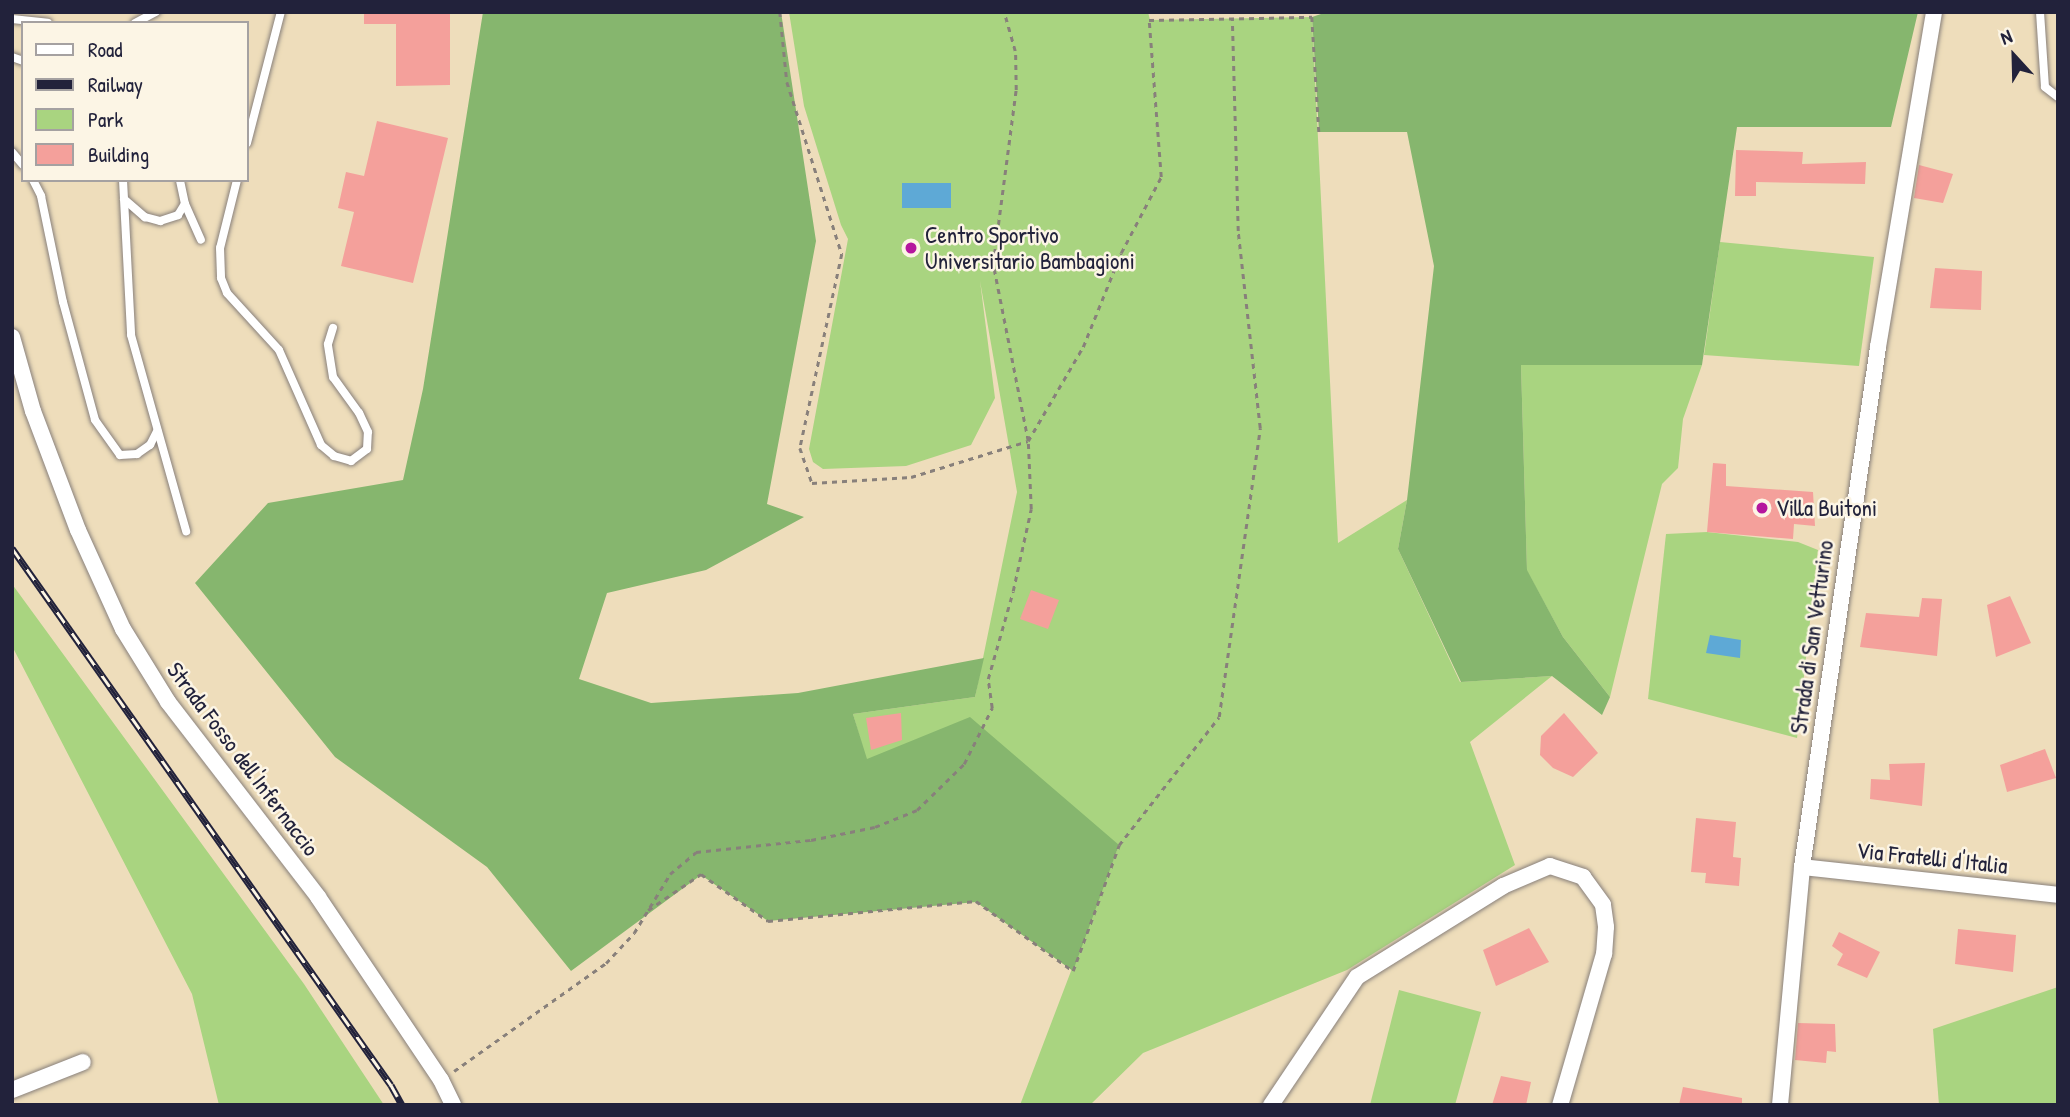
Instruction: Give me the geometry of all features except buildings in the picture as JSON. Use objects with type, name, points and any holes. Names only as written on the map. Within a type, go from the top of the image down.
[{"type":"street","name":"Strada di San Vetturino","points":[[1780,1105],[1802,867],[1878,347],[1934,12]]},
{"type":"street","name":"Strada Fosso dell'Infernaccio","points":[[12,337],[33,411],[69,506],[124,629],[168,702],[318,897],[441,1080],[453,1105]]},
{"type":"street","points":[[1271,1105],[1283,1082],[1357,977],[1503,886],[1550,866],[1583,877],[1603,905],[1606,927],[1604,954],[1560,1105]]},
{"type":"street","name":"Via Fratelli d'Italia","points":[[1802,867],[2058,895]]},
{"type":"street","points":[[12,1090],[83,1062]]},
{"type":"lane","points":[[139,21],[156,12]]},
{"type":"lane","points":[[248,139],[281,12]]},
{"type":"lane","points":[[2040,12],[2045,87],[2058,97]]},
{"type":"lane","points":[[12,19],[30,21]]},
{"type":"lane","points":[[34,182],[41,196],[63,302],[95,420],[120,455],[137,454],[150,445],[157,431]]},
{"type":"lane","points":[[123,182],[131,335],[186,531]]},
{"type":"lane","points":[[180,182],[185,204],[201,240]]},
{"type":"lane","points":[[236,182],[220,247],[221,278],[227,293],[279,350],[321,444],[334,456],[351,461],[367,449],[368,432],[359,413],[333,377],[328,344],[333,328]]},
{"type":"lane","points":[[124,199],[145,217],[160,221],[178,215],[185,204]]},
{"type":"path","points":[[780,12],[788,82],[842,254],[800,448],[812,483],[911,477],[1028,441],[1083,348],[1121,253],[1161,177],[1149,20],[1312,17],[1319,132]]},
{"type":"path","points":[[441,1080],[606,963],[634,933],[670,874],[696,852],[811,840],[875,827],[917,810],[964,764],[992,708],[988,679],[1013,591],[1031,509],[1028,441],[993,264],[1016,90],[1015,51],[1004,12]]},
{"type":"path","points":[[648,910],[701,874],[768,920],[976,901],[1073,971],[1119,845],[1219,717],[1260,428],[1238,231],[1232,18]]},
{"type":"green space","points":[[483,12],[781,12],[816,241],[767,504],[804,517],[706,570],[607,593],[579,679],[651,703],[798,693],[984,658],[975,697],[853,714],[867,759],[970,717],[1119,845],[1073,971],[976,902],[768,921],[701,875],[571,971],[487,867],[335,757],[195,583],[268,503],[403,480],[423,389]]},
{"type":"green space","points":[[789,12],[1148,12],[1150,20],[1312,17],[1338,543],[1407,500],[1398,549],[1460,682],[1552,676],[1470,742],[1515,865],[1347,970],[1143,1053],[1090,1105],[1020,1105],[1119,845],[866,759],[853,714],[975,697],[1017,492],[980,281],[995,398],[971,445],[906,466],[823,469],[813,462],[809,449],[848,239],[841,225],[804,106]]},
{"type":"green space","points":[[1327,12],[1918,12],[1891,127],[1737,127],[1702,365],[1521,365],[1527,570],[1563,637],[1610,697],[1602,715],[1552,676],[1461,682],[1398,549],[1407,500],[1434,266],[1407,132],[1319,132],[1312,17]]},
{"type":"green space","points":[[1720,242],[1874,257],[1859,366],[1704,355]]},
{"type":"green space","points":[[1521,365],[1702,365],[1683,419],[1678,468],[1662,484],[1610,697],[1563,637],[1527,571]]},
{"type":"green space","points":[[1707,532],[1798,542],[1818,550],[1797,738],[1648,699],[1666,534]]},
{"type":"green space","points":[[12,584],[304,984],[384,1105],[219,1105],[192,994],[12,646]]},
{"type":"green space","points":[[2058,987],[2058,1105],[1939,1105],[1933,1029]]},
{"type":"green space","points":[[1399,990],[1481,1012],[1455,1105],[1370,1105]]},
{"type":"water","points":[[902,183],[951,183],[951,208],[902,208]]},
{"type":"water","points":[[1710,635],[1741,640],[1740,658],[1706,653]]},
{"type":"railway","points":[[12,548],[391,1085],[402,1105]]},
{"type":"place","name":"Centro Sportivo Universitario Bambagioni","points":[[911,248]]},
{"type":"place","name":"Villa Buitoni","points":[[1762,508]]}]
